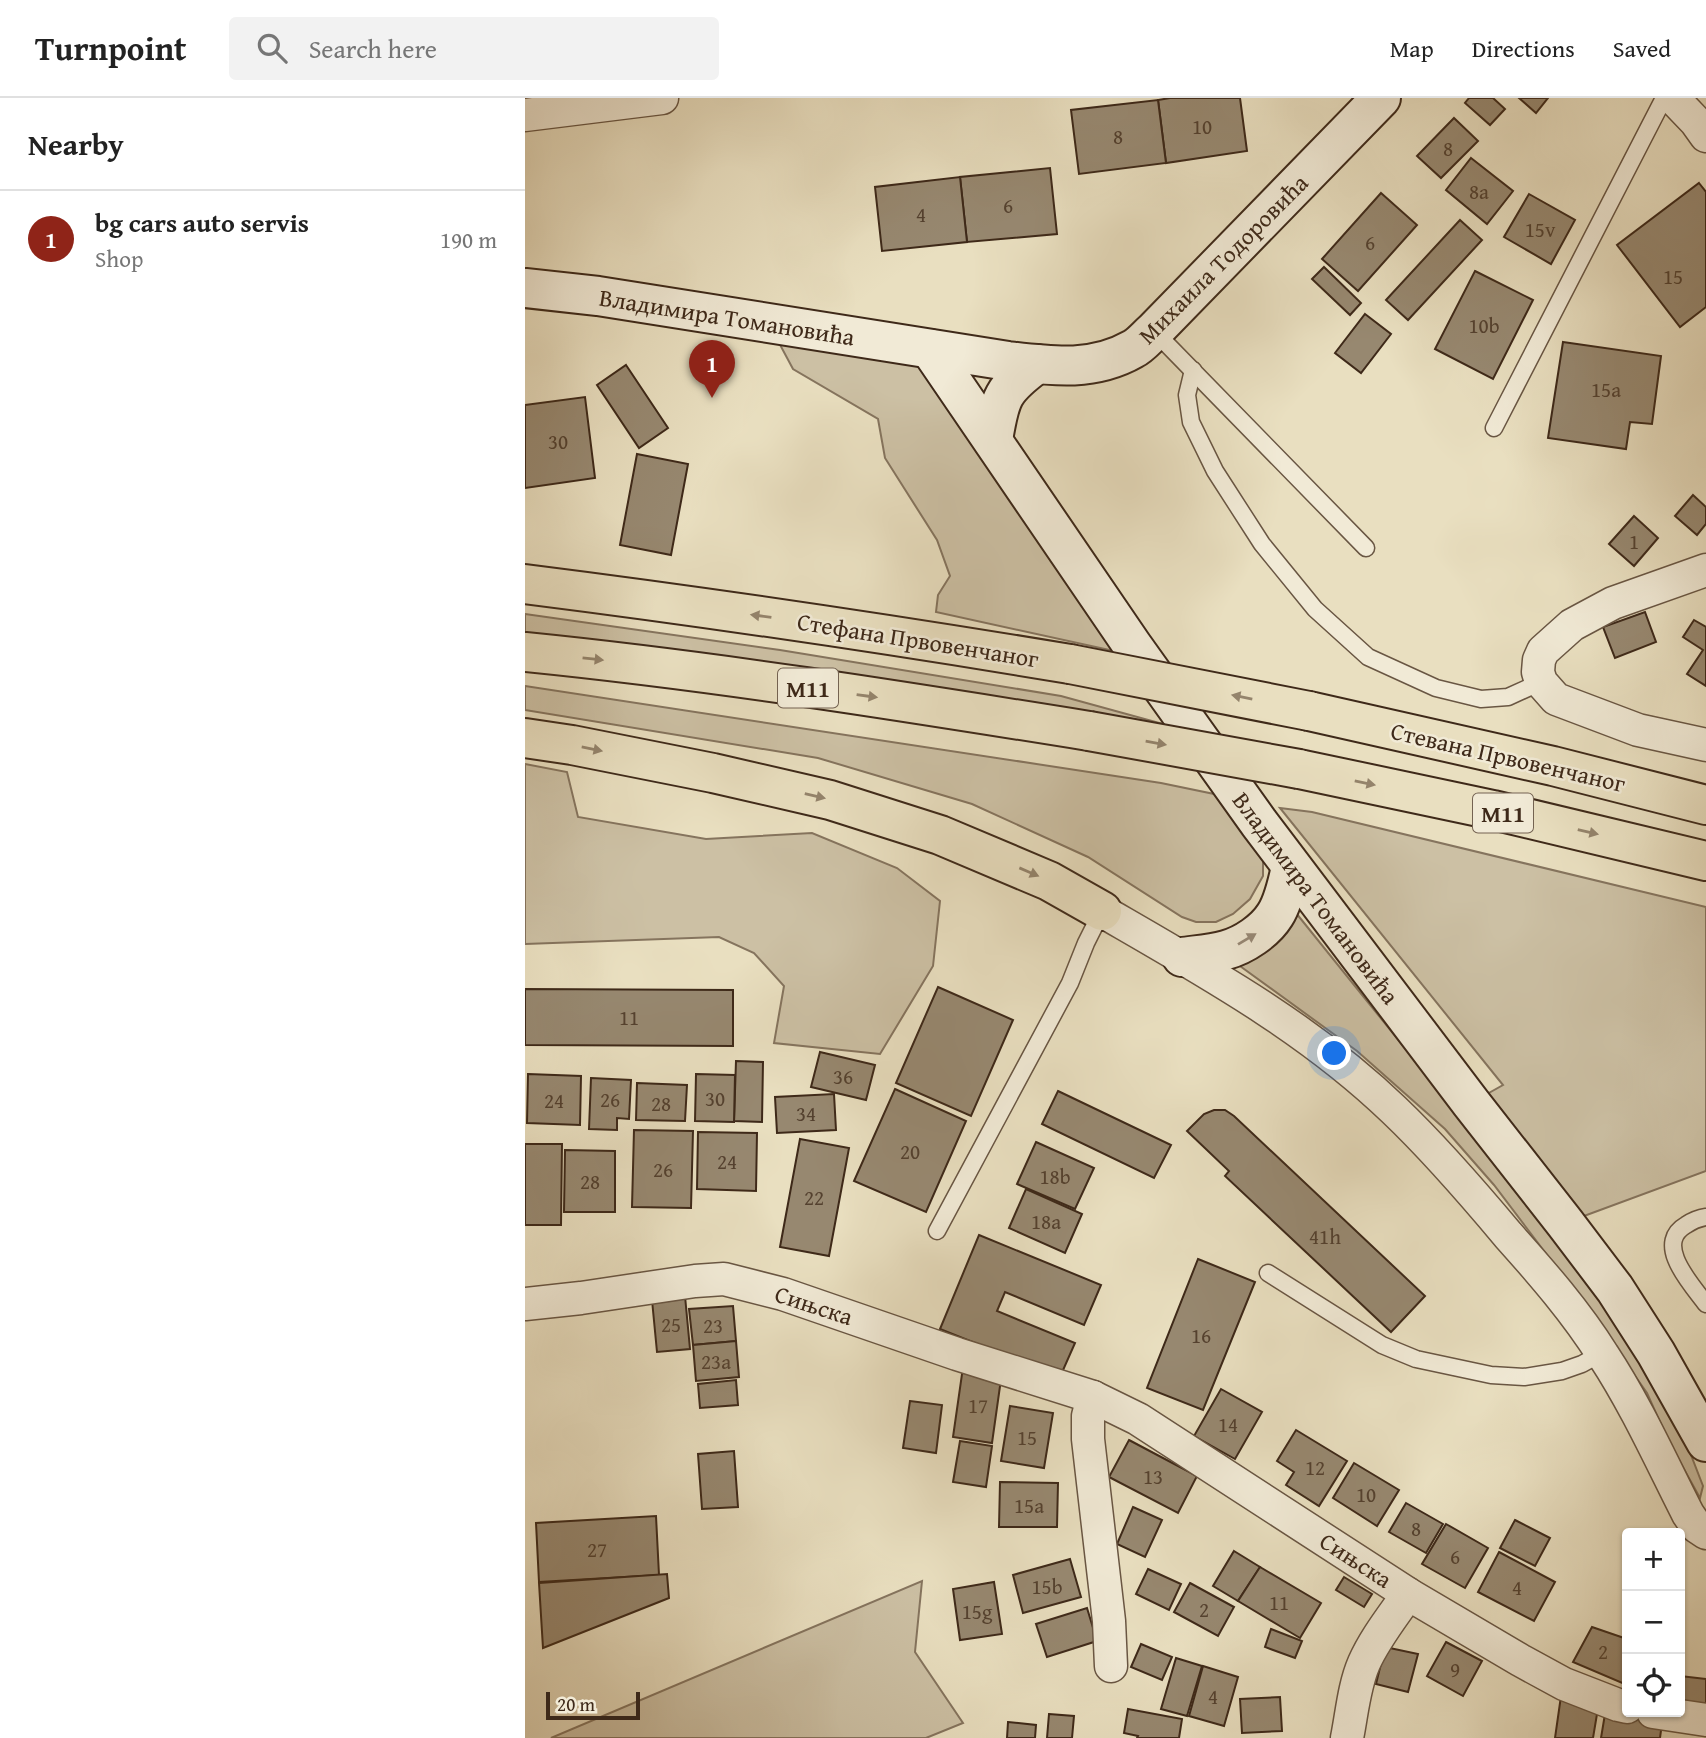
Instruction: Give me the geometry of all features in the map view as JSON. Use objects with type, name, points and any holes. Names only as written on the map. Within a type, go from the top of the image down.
[{"type":"highway","name":"Стефана Првовенчаног","points":[[525,584],[916,639],[1070,664],[1309,711]]},
{"type":"highway","name":"M11","points":[[525,652],[610,660],[895,700],[1089,731],[1299,769],[1493,810],[1706,861]]},
{"type":"highway","name":"Стевана Првовенчаног","points":[[1309,711],[1553,766],[1706,805]]},
{"type":"highway","points":[[525,738],[700,771],[830,800],[940,835],[1049,881],[1102,911]]},
{"type":"street","points":[[525,115],[661,98]]},
{"type":"street","name":"Михаила Тодоровића","points":[[1037,364],[1073,367],[1108,360],[1134,349],[1381,98]]},
{"type":"street","points":[[1672,98],[1703,123]]},
{"type":"street","name":"Владимира Томановића","points":[[525,288],[598,296],[1037,364]]},
{"type":"street","name":"Владимира Томановића","points":[[930,349],[1181,716],[1291,867],[1615,1289],[1656,1353],[1706,1442]]},
{"type":"street","points":[[993,440],[1003,395],[1017,379],[1037,364]]},
{"type":"street","points":[[1704,573],[1613,603],[1572,625],[1543,651],[1538,671],[1541,682],[1556,699],[1638,730],[1706,746]]},
{"type":"street","points":[[1182,957],[1227,950],[1261,931],[1276,914],[1291,867]]},
{"type":"street","points":[[1102,911],[1243,993],[1319,1047],[1393,1109],[1462,1180],[1554,1288],[1602,1353],[1625,1391],[1688,1514],[1697,1527],[1706,1533]]},
{"type":"street","name":"Сињска","points":[[525,1304],[724,1279],[783,1294],[1093,1397],[1138,1419],[1409,1594],[1520,1660],[1565,1684],[1622,1706]]},
{"type":"street","points":[[1093,1397],[1088,1416],[1088,1439],[1109,1621],[1111,1666]]},
{"type":"street","points":[[1347,1738],[1355,1693],[1364,1664],[1377,1638],[1409,1594]]},
{"type":"street","points":[[1685,1717],[1706,1720]]},
{"type":"lane","points":[[1494,428],[1664,98]]},
{"type":"lane","points":[[1154,331],[1366,548]]},
{"type":"lane","points":[[1193,369],[1187,395],[1191,422],[1215,471],[1269,553],[1315,609],[1368,657],[1436,688],[1481,699],[1508,697],[1541,682]]},
{"type":"lane","points":[[937,1231],[1070,984],[1102,911]]},
{"type":"lane","points":[[1706,1217],[1682,1227],[1673,1239],[1672,1250],[1679,1267],[1706,1304]]},
{"type":"lane","points":[[1268,1273],[1382,1345],[1416,1359],[1492,1375],[1524,1377],[1562,1371],[1602,1353]]},
{"type":"shaded area","points":[[778,341],[841,347],[930,369],[1114,651],[936,612],[938,595],[950,576],[937,540],[885,458],[878,419],[793,369]]},
{"type":"shaded area","points":[[525,614],[780,650],[1061,696],[1163,724],[1163,731],[525,643]]},
{"type":"shaded area","points":[[525,686],[1161,783],[1214,794],[1263,856],[1263,876],[1250,899],[1233,914],[1216,922],[1196,922],[1182,917],[1088,857],[972,804],[818,758],[525,710]]},
{"type":"shaded area","points":[[525,764],[567,772],[578,817],[706,839],[812,833],[897,868],[940,901],[933,966],[880,1054],[774,1043],[784,986],[754,953],[719,937],[525,944]]},
{"type":"shaded area","points":[[1280,808],[1312,812],[1706,907],[1706,1171],[1565,1223],[1471,1103],[1503,1085]]},
{"type":"shaded area","points":[[1292,908],[1599,1289],[1684,1437],[1703,1486],[1700,1498],[1669,1442],[1647,1393],[1585,1305],[1494,1185],[1445,1129],[1357,1051],[1233,961]]},
{"type":"shaded area","points":[[922,1581],[915,1652],[963,1723],[926,1738],[551,1738]]},
{"type":"building","points":[[1240,98],[1247,151],[1166,163],[1158,100]]},
{"type":"building","points":[[1469,98],[1493,98],[1505,109],[1490,125],[1465,103]]},
{"type":"building","points":[[1519,98],[1548,98],[1536,113]]},
{"type":"building","points":[[1158,100],[1166,163],[1079,174],[1071,110]]},
{"type":"building","points":[[1454,118],[1478,141],[1441,178],[1417,156]]},
{"type":"building","points":[[1471,158],[1513,191],[1487,224],[1446,190]]},
{"type":"building","points":[[1050,168],[1057,234],[967,242],[960,177]]},
{"type":"building","points":[[960,177],[967,242],[882,251],[875,187]]},
{"type":"building","points":[[1699,183],[1706,192],[1706,307],[1680,327],[1617,245]]},
{"type":"building","points":[[1381,193],[1417,225],[1358,291],[1322,259]]},
{"type":"building","points":[[1529,194],[1575,220],[1551,264],[1504,237]]},
{"type":"building","points":[[1460,220],[1482,240],[1408,320],[1386,300]]},
{"type":"building","points":[[1324,267],[1361,303],[1350,315],[1312,279]]},
{"type":"building","points":[[1475,271],[1533,300],[1493,379],[1435,349]]},
{"type":"building","points":[[1365,314],[1391,334],[1361,373],[1335,353]]},
{"type":"building","points":[[1563,342],[1661,356],[1652,424],[1630,422],[1626,449],[1548,438]]},
{"type":"building","points":[[626,365],[668,428],[639,448],[597,385]]},
{"type":"building","points":[[585,397],[595,478],[525,488],[525,405]]},
{"type":"building","points":[[637,454],[688,464],[671,555],[620,545]]},
{"type":"building","points":[[1693,495],[1706,507],[1706,524],[1697,535],[1675,516]]},
{"type":"building","points":[[1634,516],[1658,538],[1634,566],[1609,544]]},
{"type":"building","points":[[1645,612],[1656,642],[1615,658],[1603,627]]},
{"type":"building","points":[[1694,620],[1706,627],[1706,686],[1687,674],[1703,650],[1683,637]]},
{"type":"building","points":[[938,987],[1013,1020],[971,1116],[896,1083]]},
{"type":"building","points":[[525,989],[733,990],[733,1046],[525,1045]]},
{"type":"building","points":[[820,1052],[875,1065],[866,1100],[811,1087]]},
{"type":"building","points":[[736,1061],[763,1062],[762,1122],[734,1121]]},
{"type":"building","points":[[528,1074],[581,1076],[580,1125],[527,1123]]},
{"type":"building","points":[[696,1074],[735,1075],[734,1122],[695,1121]]},
{"type":"building","points":[[591,1078],[631,1080],[629,1119],[617,1118],[617,1130],[589,1129]]},
{"type":"building","points":[[637,1083],[687,1085],[685,1121],[636,1120]]},
{"type":"building","points":[[895,1089],[966,1121],[926,1212],[854,1181]]},
{"type":"building","points":[[1058,1091],[1171,1145],[1154,1178],[1042,1124]]},
{"type":"building","points":[[834,1094],[836,1130],[777,1133],[775,1097]]},
{"type":"building","points":[[1225,1110],[1234,1116],[1425,1296],[1391,1332],[1225,1176],[1229,1171],[1187,1131],[1204,1114]]},
{"type":"building","points":[[634,1130],[693,1131],[691,1208],[632,1207]]},
{"type":"building","points":[[698,1132],[757,1133],[756,1191],[697,1189]]},
{"type":"building","points":[[800,1139],[849,1148],[829,1256],[780,1247]]},
{"type":"building","points":[[1036,1142],[1094,1168],[1075,1209],[1017,1184]]},
{"type":"building","points":[[525,1144],[562,1144],[561,1225],[525,1225]]},
{"type":"building","points":[[565,1150],[615,1151],[615,1212],[564,1212]]},
{"type":"building","points":[[1026,1189],[1082,1214],[1065,1253],[1009,1228]]},
{"type":"building","points":[[979,1235],[1101,1285],[1084,1325],[1005,1292],[997,1311],[1075,1343],[1060,1377],[940,1329]]},
{"type":"building","points":[[1198,1259],[1255,1282],[1203,1410],[1147,1388]]},
{"type":"building","points":[[685,1296],[690,1349],[657,1352],[652,1300]]},
{"type":"building","points":[[733,1306],[736,1341],[693,1345],[689,1309]]},
{"type":"building","points":[[736,1341],[739,1377],[696,1381],[693,1345]]},
{"type":"building","points":[[963,1367],[1002,1372],[992,1443],[953,1437]]},
{"type":"building","points":[[736,1380],[738,1405],[700,1408],[698,1384]]},
{"type":"building","points":[[1221,1389],[1262,1412],[1235,1459],[1194,1436]]},
{"type":"building","points":[[910,1401],[942,1405],[936,1453],[903,1448]]},
{"type":"building","points":[[1010,1406],[1053,1413],[1044,1468],[1001,1461]]},
{"type":"building","points":[[1296,1430],[1347,1461],[1319,1506],[1286,1485],[1294,1472],[1277,1461]]},
{"type":"building","points":[[1129,1440],[1197,1476],[1178,1513],[1109,1477]]},
{"type":"building","points":[[960,1441],[992,1446],[986,1487],[953,1482]]},
{"type":"building","points":[[734,1451],[738,1507],[702,1509],[698,1454]]},
{"type":"building","points":[[1354,1463],[1399,1490],[1377,1526],[1333,1498]]},
{"type":"building","points":[[1000,1482],[1058,1483],[1057,1527],[999,1527]]},
{"type":"building","points":[[1406,1503],[1443,1524],[1426,1553],[1389,1532]]},
{"type":"building","points":[[1133,1507],[1162,1520],[1145,1557],[1117,1544]]},
{"type":"building","points":[[656,1516],[659,1575],[539,1582],[536,1523]]},
{"type":"building","points":[[1515,1520],[1550,1538],[1535,1566],[1500,1548]]},
{"type":"building","points":[[1446,1524],[1488,1548],[1465,1588],[1422,1564]]},
{"type":"building","points":[[1234,1551],[1260,1567],[1238,1601],[1213,1586]]},
{"type":"building","points":[[1499,1552],[1555,1582],[1534,1621],[1478,1592]]},
{"type":"building","points":[[1070,1559],[1081,1597],[1023,1613],[1013,1575]]},
{"type":"building","points":[[1260,1567],[1321,1603],[1300,1638],[1238,1601]]},
{"type":"building","points":[[1148,1569],[1181,1584],[1169,1610],[1136,1594]]},
{"type":"building","points":[[667,1574],[669,1598],[543,1648],[539,1583]]},
{"type":"building","points":[[1344,1577],[1372,1594],[1364,1607],[1336,1590]]},
{"type":"building","points":[[994,1582],[1002,1634],[960,1640],[953,1589]]},
{"type":"building","points":[[1190,1583],[1234,1607],[1218,1636],[1174,1612]]},
{"type":"building","points":[[1087,1608],[1097,1641],[1047,1657],[1036,1624]]},
{"type":"building","points":[[1592,1627],[1622,1637],[1622,1683],[1573,1662]]},
{"type":"building","points":[[1271,1629],[1302,1641],[1295,1658],[1265,1647]]},
{"type":"building","points":[[1446,1642],[1482,1661],[1463,1696],[1427,1676]]},
{"type":"building","points":[[1141,1644],[1172,1657],[1162,1680],[1131,1667]]},
{"type":"building","points":[[1385,1647],[1418,1654],[1408,1692],[1376,1684]]},
{"type":"building","points":[[1176,1658],[1202,1666],[1187,1716],[1161,1709]]},
{"type":"building","points":[[1203,1666],[1238,1677],[1224,1726],[1189,1716]]},
{"type":"building","points":[[1685,1677],[1706,1679],[1706,1708],[1685,1706]]},
{"type":"building","points":[[1561,1696],[1599,1702],[1593,1738],[1555,1738]]},
{"type":"building","points":[[1280,1697],[1282,1731],[1242,1733],[1240,1699]]},
{"type":"building","points":[[1128,1709],[1182,1719],[1179,1738],[1137,1738],[1138,1736],[1124,1733]]},
{"type":"building","points":[[1049,1714],[1074,1716],[1072,1738],[1047,1738]]},
{"type":"building","points":[[1605,1714],[1662,1723],[1660,1738],[1601,1738]]},
{"type":"building","points":[[1008,1722],[1036,1725],[1035,1738],[1007,1738]]},
{"type":"place","name":"bg cars auto servis","points":[[712,398]]}]
